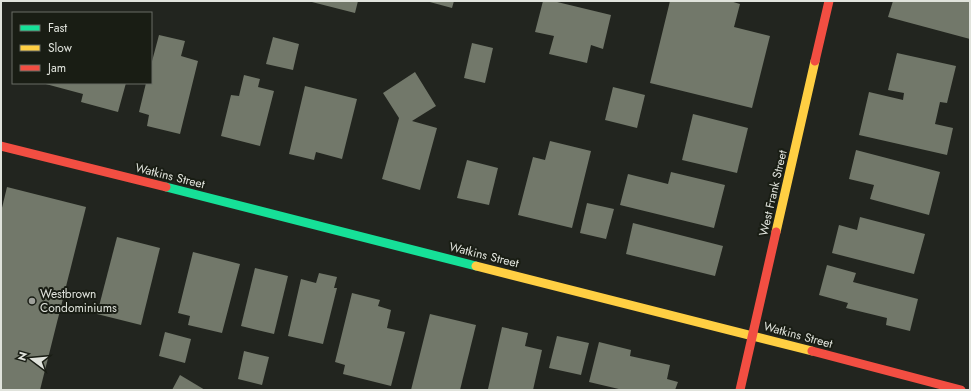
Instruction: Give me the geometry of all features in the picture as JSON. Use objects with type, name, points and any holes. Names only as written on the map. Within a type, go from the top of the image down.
[{"type":"street","name":"West Frank Street","points":[[740,390],[829,1]]},
{"type":"street","name":"Watkins Street","points":[[1,146],[753,335],[961,390]]},
{"type":"building","points":[[308,1],[358,1],[355,13]]},
{"type":"building","points":[[426,1],[454,1],[452,8]]},
{"type":"building","points":[[543,1],[553,1],[611,15],[603,49],[591,45],[587,63],[549,54],[554,36],[535,32]]},
{"type":"building","points":[[670,1],[730,1],[740,4],[734,27],[770,36],[752,108],[650,83]]},
{"type":"building","points":[[893,1],[970,1],[970,39],[888,17]]},
{"type":"building","points":[[159,35],[185,41],[181,56],[198,61],[180,134],[147,126],[149,115],[139,112],[146,84],[152,84],[152,61]]},
{"type":"building","points":[[273,37],[299,44],[293,70],[266,64]]},
{"type":"building","points":[[472,43],[493,48],[485,83],[464,78]]},
{"type":"building","points":[[897,53],[956,66],[947,103],[940,102],[935,124],[953,128],[947,155],[859,135],[869,92],[903,100],[904,93],[888,90]]},
{"type":"building","points":[[415,72],[436,106],[412,121],[437,128],[420,190],[382,179],[399,118],[383,93]]},
{"type":"building","points":[[244,75],[260,79],[258,87],[274,91],[260,146],[221,136],[231,95],[239,96]]},
{"type":"building","points":[[46,84],[126,84],[118,112],[81,102],[83,94]]},
{"type":"building","points":[[305,86],[357,99],[342,159],[316,152],[314,160],[289,154]]},
{"type":"building","points":[[613,87],[645,95],[637,128],[605,120]]},
{"type":"building","points":[[693,114],[748,128],[737,173],[682,160]]},
{"type":"building","points":[[550,141],[591,151],[572,228],[518,215],[533,157],[545,160]]},
{"type":"building","points":[[856,150],[940,172],[929,215],[870,199],[874,185],[849,179]]},
{"type":"building","points":[[467,160],[498,168],[489,205],[457,198]]},
{"type":"building","points":[[671,172],[725,185],[714,228],[620,205],[628,174],[668,184]]},
{"type":"building","name":"Westbrown Condominiums","points":[[7,187],[86,207],[40,390],[1,390],[1,212]]},
{"type":"building","points":[[587,203],[614,209],[606,239],[580,233]]},
{"type":"building","points":[[860,217],[925,234],[914,274],[832,253],[839,225],[857,230]]},
{"type":"building","points":[[633,223],[723,246],[715,276],[626,254]]},
{"type":"building","points":[[117,237],[160,248],[141,325],[97,314]]},
{"type":"building","points":[[193,252],[240,264],[222,333],[188,325],[190,316],[178,313]]},
{"type":"building","points":[[827,265],[856,273],[853,282],[918,299],[910,331],[886,325],[887,318],[846,308],[848,303],[819,295]]},
{"type":"building","points":[[255,268],[288,276],[274,334],[241,326]]},
{"type":"building","points":[[319,273],[337,277],[334,288],[337,288],[323,344],[288,336],[301,279],[316,283]]},
{"type":"building","points":[[352,293],[380,300],[378,306],[391,310],[387,328],[405,332],[391,386],[343,374],[345,365],[335,362]]},
{"type":"building","points":[[430,314],[476,325],[460,390],[411,390]]},
{"type":"building","points":[[502,327],[528,333],[525,346],[542,350],[533,390],[488,389]]},
{"type":"building","points":[[165,332],[191,339],[185,363],[159,356]]},
{"type":"building","points":[[557,336],[589,343],[581,375],[549,368]]},
{"type":"building","points":[[599,342],[631,350],[630,356],[670,365],[667,379],[678,382],[675,390],[623,390],[589,382]]},
{"type":"building","points":[[244,351],[269,357],[262,385],[238,379]]},
{"type":"building","points":[[180,375],[205,390],[172,390]]},
{"type":"traffic: fast","points":[[166,187],[476,266]]},
{"type":"traffic: slow","points":[[776,232],[815,61]]},
{"type":"traffic: slow","points":[[476,266],[812,351]]},
{"type":"traffic: jam","points":[[815,61],[829,1]]},
{"type":"traffic: jam","points":[[1,146],[166,187]]},
{"type":"traffic: jam","points":[[740,390],[776,232]]},
{"type":"traffic: jam","points":[[812,351],[961,390]]},
{"type":"place","name":"Westbrown Condominiums","points":[[32,301]]}]
